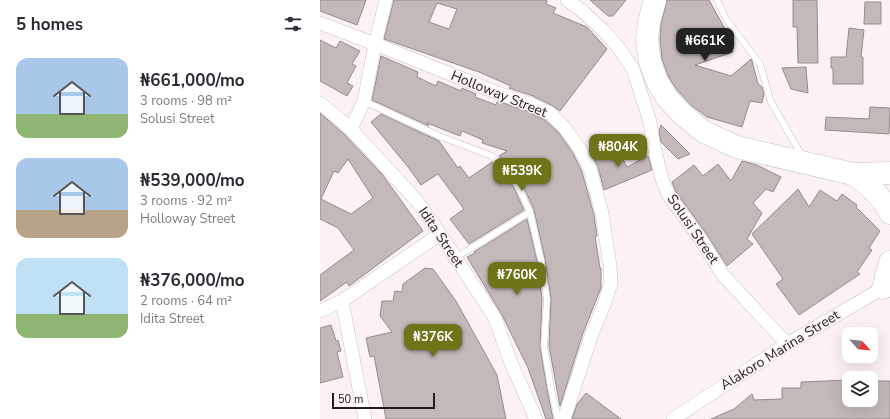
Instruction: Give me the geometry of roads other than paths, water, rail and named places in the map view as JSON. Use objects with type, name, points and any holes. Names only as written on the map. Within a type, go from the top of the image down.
[{"type":"highway","points":[[655,0],[649,22],[647,40],[650,62],[657,81],[666,98],[683,115],[704,132],[737,147],[853,174],[890,173]]},
{"type":"highway","points":[[853,174],[870,186],[890,213]]},
{"type":"highway","points":[[887,287],[890,262]]},
{"type":"street","points":[[352,129],[364,101],[375,44],[386,0]]},
{"type":"street","name":"Solusi Street","points":[[567,0],[582,11],[604,31],[634,69],[650,122],[662,179],[670,196],[700,238],[723,275],[787,344]]},
{"type":"street","name":"Holloway Street","points":[[320,23],[498,94],[530,104],[550,113],[564,127],[580,149],[590,169],[602,213],[611,283],[604,305],[591,336],[564,419]]},
{"type":"street","name":"Idita Street","points":[[320,103],[352,129],[417,201],[440,234],[495,318],[511,363],[536,419]]},
{"type":"street","points":[[320,311],[342,301],[440,234]]},
{"type":"street","name":"Alakoro Marina Street","points":[[673,419],[787,344],[887,287]]},
{"type":"street","points":[[342,301],[365,419]]},
{"type":"lane","points":[[717,0],[718,5],[726,19],[760,64],[771,102],[806,163]]},
{"type":"lane","points":[[364,101],[439,136],[492,156],[508,170],[518,186],[530,212],[541,260],[547,299],[544,346],[558,419]]},
{"type":"lane","points":[[455,258],[530,212]]}]
